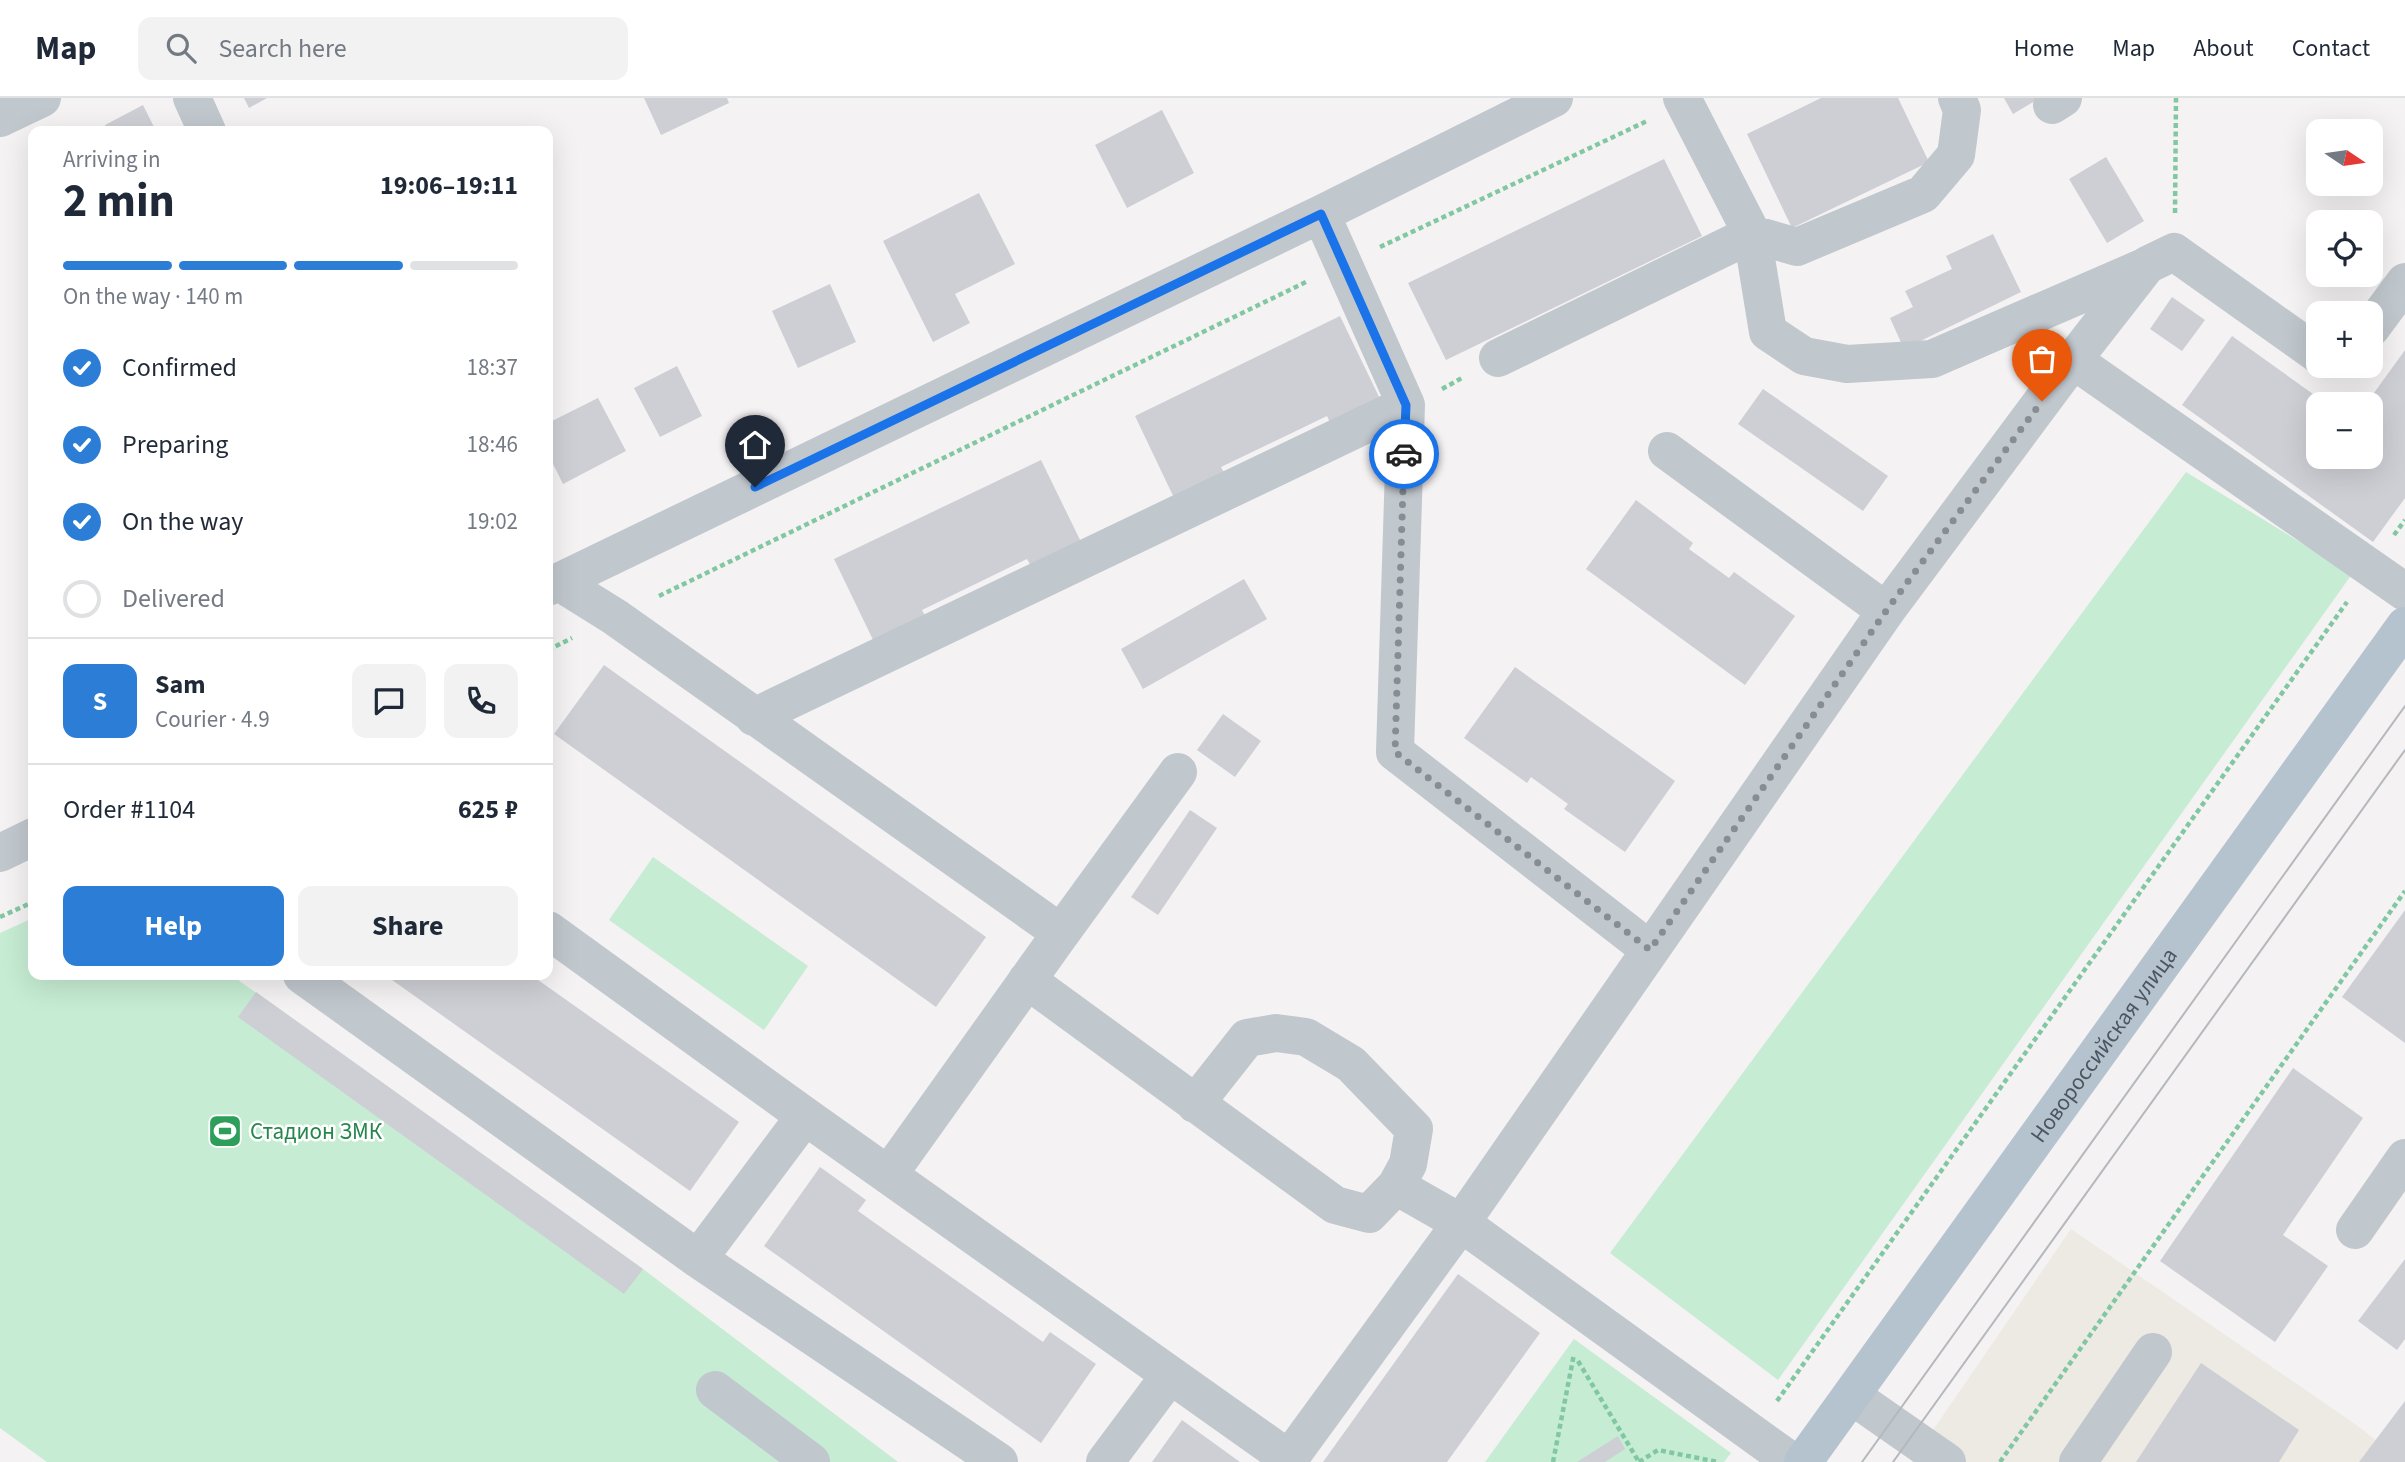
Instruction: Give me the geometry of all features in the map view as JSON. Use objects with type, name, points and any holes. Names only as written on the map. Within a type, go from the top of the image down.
[{"type":"main road","name":"Новороссийская улица","points":[[1803,1462],[2405,626]]},
{"type":"street","points":[[0,118],[42,98]]},
{"type":"street","points":[[192,98],[205,126]]},
{"type":"street","points":[[553,584],[1321,214],[1554,98]]},
{"type":"street","points":[[1498,358],[1752,233],[1797,247],[1923,194],[1956,155],[1962,110],[1957,98]]},
{"type":"street","points":[[1684,101],[1752,233],[1768,332],[1804,356],[1847,364],[1932,359],[2161,259]]},
{"type":"street","points":[[1321,214],[1406,405],[1395,752],[1650,950]]},
{"type":"street","points":[[2161,259],[2306,347]]},
{"type":"street","points":[[553,934],[1289,1459],[1461,1223],[1886,611],[2073,360],[2161,259]]},
{"type":"street","points":[[2383,312],[2405,282]]},
{"type":"street","points":[[2073,360],[2405,592]]},
{"type":"street","points":[[754,716],[1406,405]]},
{"type":"street","points":[[1667,451],[1886,611]]},
{"type":"street","points":[[553,584],[615,617],[1061,933]]},
{"type":"street","points":[[889,1174],[1178,772]]},
{"type":"street","points":[[0,853],[28,839]]},
{"type":"street","points":[[309,980],[698,1259],[999,1462]]},
{"type":"street","points":[[1027,980],[1195,1104],[1335,1205],[1369,1214],[1396,1186],[1408,1164],[1414,1129],[1351,1064],[1306,1037],[1276,1033],[1247,1038],[1195,1104]]},
{"type":"street","points":[[698,1259],[805,1116]]},
{"type":"street","points":[[2355,1230],[2405,1158]]},
{"type":"street","points":[[1396,1186],[1461,1223],[1791,1462]]},
{"type":"street","points":[[2078,1462],[2152,1352]]},
{"type":"street","points":[[1105,1462],[1170,1375]]},
{"type":"street","points":[[715,1390],[811,1462]]},
{"type":"street","points":[[1852,1395],[1947,1462]]},
{"type":"path","points":[[2161,259],[2176,98]]},
{"type":"path","points":[[553,648],[1684,101]]},
{"type":"path","points":[[1754,1434],[2405,520]]},
{"type":"path","points":[[2000,1462],[2405,891]]},
{"type":"path","points":[[0,917],[28,904]]},
{"type":"path","points":[[1553,1462],[1576,1343]]},
{"type":"path","points":[[1574,1353],[1639,1462],[1658,1450],[1717,1462]]},
{"type":"shaded area","points":[[2071,1229],[2355,1424],[2404,1462],[1911,1462]]},
{"type":"green space","points":[[2186,472],[2352,574],[1778,1380],[1610,1253]]},
{"type":"green space","points":[[653,857],[808,966],[764,1030],[609,920]]},
{"type":"green space","name":"Стадион ЗМК","points":[[28,920],[28,980],[238,980],[643,1269],[898,1462],[47,1462],[0,1428],[0,933]]},
{"type":"green space","points":[[1574,1339],[1731,1453],[1724,1462],[1485,1462]]},
{"type":"building","points":[[244,98],[267,98],[249,108]]},
{"type":"building","points":[[644,98],[727,98],[729,103],[661,135]]},
{"type":"building","points":[[1821,98],[1898,98],[1929,162],[1792,228],[1747,134]]},
{"type":"building","points":[[2004,98],[2040,98],[2013,114]]},
{"type":"building","points":[[143,105],[154,126],[106,126]]},
{"type":"building","points":[[1162,110],[1194,173],[1127,208],[1095,145]]},
{"type":"building","points":[[2106,157],[2144,221],[2107,243],[2069,179]]},
{"type":"building","points":[[1664,159],[1702,236],[1446,360],[1408,283]]},
{"type":"building","points":[[979,193],[1015,264],[955,294],[970,323],[933,342],[883,241]]},
{"type":"building","points":[[1993,234],[2021,292],[1904,349],[1890,318],[1913,307],[1905,291],[1952,269],[1946,256]]},
{"type":"building","points":[[830,284],[856,342],[798,368],[772,311]]},
{"type":"building","points":[[2172,297],[2205,320],[2182,351],[2150,329]]},
{"type":"building","points":[[1340,316],[1382,403],[1332,427],[1327,416],[1221,467],[1227,478],[1176,502],[1135,416]]},
{"type":"building","points":[[2232,336],[2310,392],[2306,392],[2306,469],[2383,469],[2383,392],[2375,392],[2405,350],[2405,498],[2373,542],[2182,405]]},
{"type":"building","points":[[677,366],[702,416],[660,437],[634,388]]},
{"type":"building","points":[[1763,389],[1888,476],[1863,511],[1738,424]]},
{"type":"building","points":[[598,398],[626,451],[563,484],[553,464],[553,420]]},
{"type":"building","points":[[1041,460],[1083,546],[1033,570],[1027,559],[922,610],[928,621],[876,646],[834,559]]},
{"type":"building","points":[[1636,500],[1693,543],[1689,549],[1729,578],[1734,572],[1795,616],[1745,685],[1586,569]]},
{"type":"building","points":[[1244,579],[1267,619],[1143,689],[1121,649]]},
{"type":"building","points":[[604,665],[986,937],[936,1007],[554,734]]},
{"type":"building","points":[[1515,667],[1675,781],[1625,852],[1564,809],[1568,804],[1531,777],[1527,783],[1464,738]]},
{"type":"building","points":[[1223,714],[1261,741],[1235,777],[1197,750]]},
{"type":"building","points":[[1190,810],[1217,828],[1158,915],[1131,897]]},
{"type":"building","points":[[2405,910],[2405,1043],[2342,997]]},
{"type":"building","points":[[392,980],[538,980],[739,1122],[690,1191]]},
{"type":"building","points":[[256,992],[643,1269],[624,1294],[238,1017]]},
{"type":"building","points":[[2293,1068],[2363,1118],[2283,1235],[2328,1266],[2275,1342],[2160,1261]]},
{"type":"building","points":[[820,1167],[866,1200],[858,1211],[1043,1342],[1050,1332],[1096,1364],[1041,1443],[764,1246]]},
{"type":"building","points":[[2405,1259],[2405,1339],[2397,1350],[2358,1321]]},
{"type":"building","points":[[1458,1274],[1540,1333],[1447,1462],[1323,1462]]},
{"type":"building","points":[[2201,1363],[2299,1430],[2279,1462],[2136,1462]]},
{"type":"building","points":[[2405,1401],[2405,1462],[2359,1462]]},
{"type":"building","points":[[1182,1420],[1233,1457],[1240,1462],[1152,1462]]},
{"type":"building","points":[[1618,1436],[1625,1449],[1605,1462],[1577,1462]]},
{"type":"tram line","points":[[1862,1462],[2405,706]]},
{"type":"tram line","points":[[1893,1462],[2405,750]]},
{"type":"way so far","points":[[1404,454],[1395,752],[1650,950],[1886,611],[2042,401]]},
{"type":"place","name":"Стадион ЗМК","points":[[225,1131]]},
{"type":"route","points":[[755,487],[1321,214],[1406,405],[1404,454]]}]
